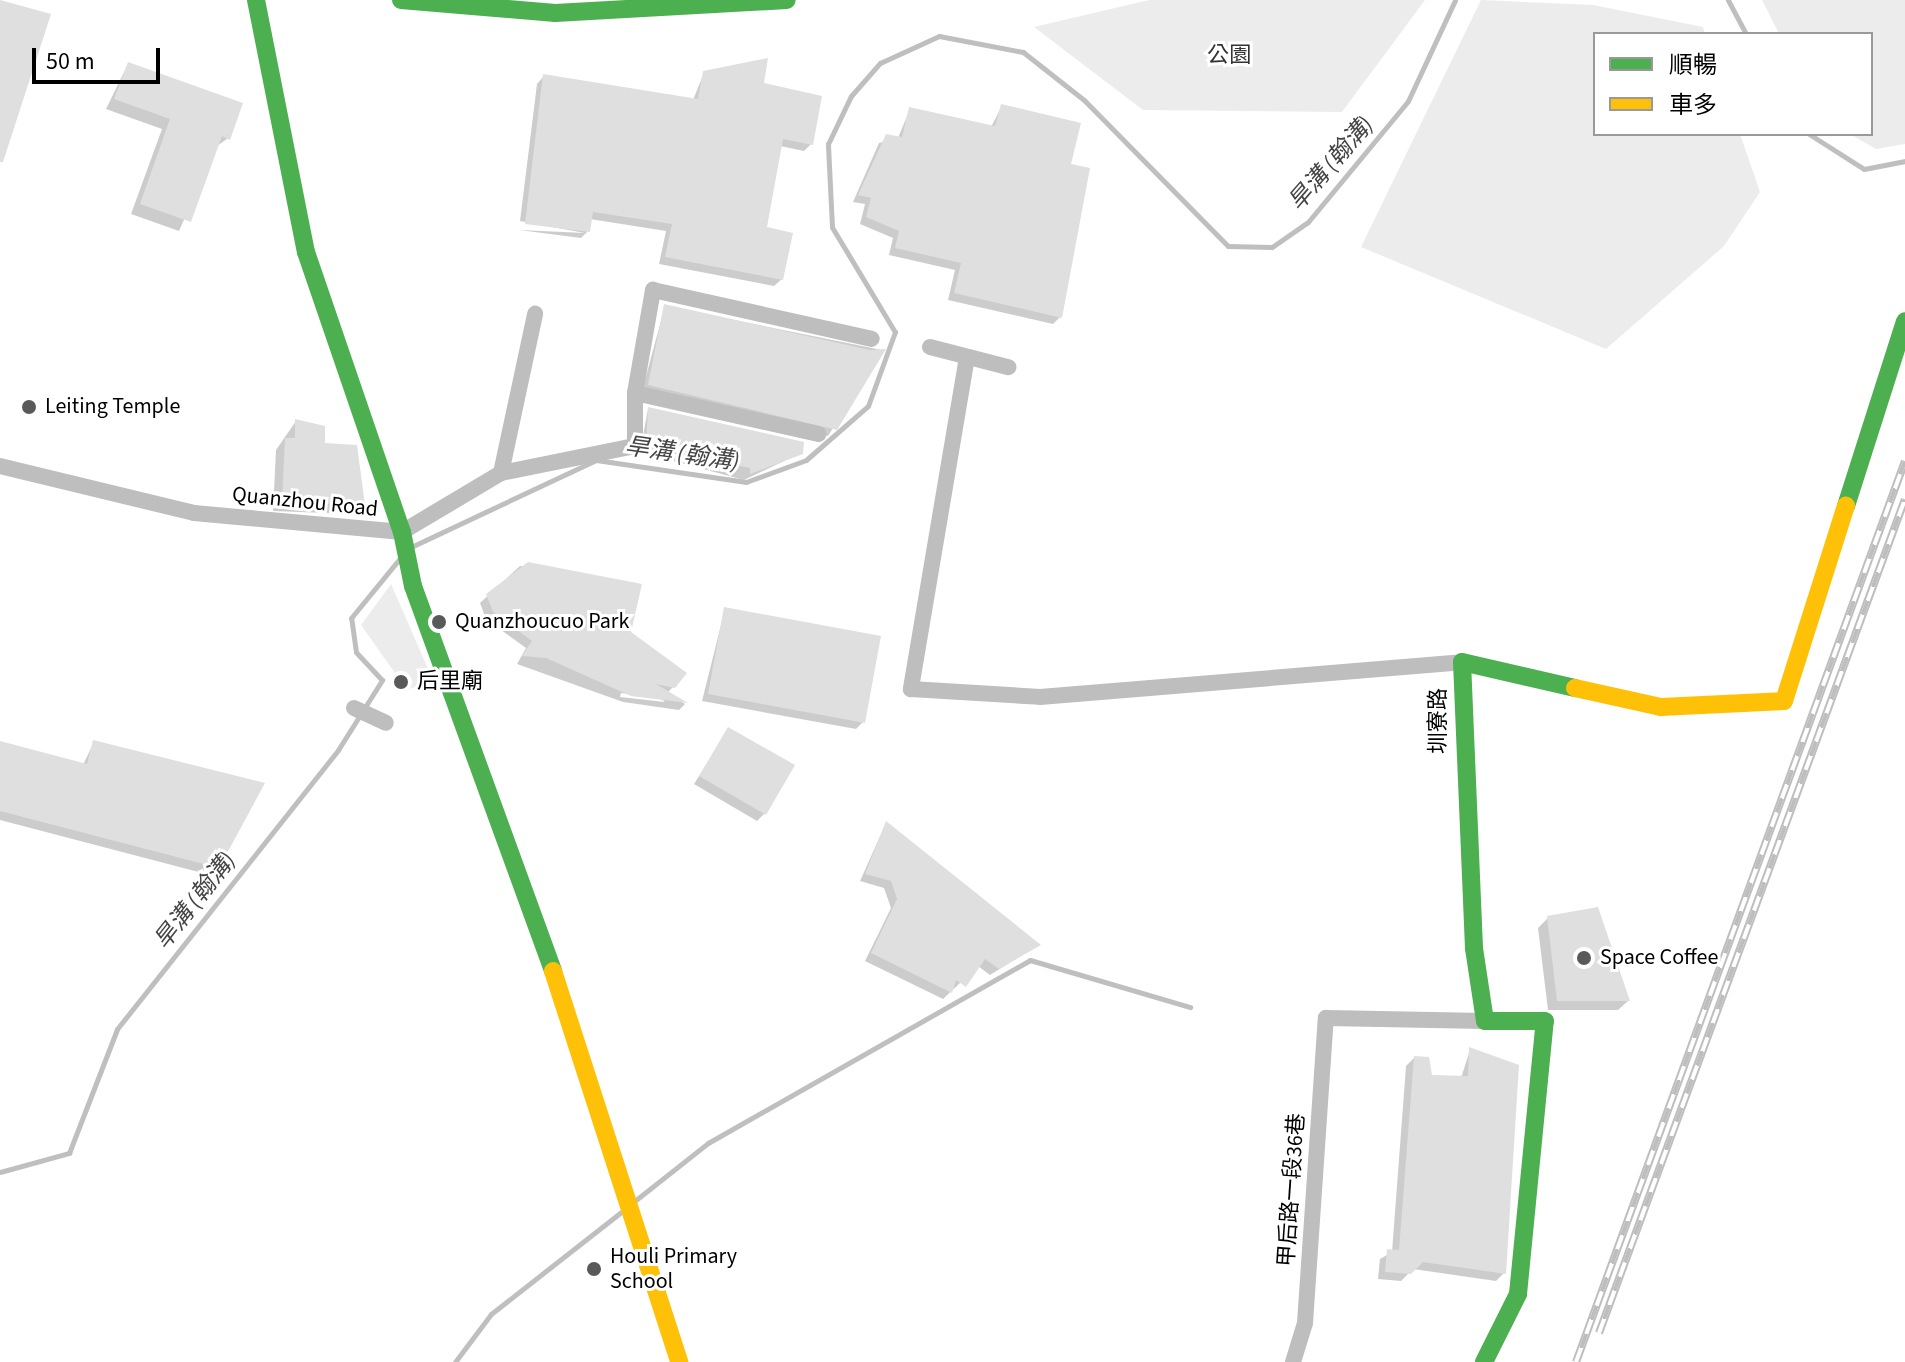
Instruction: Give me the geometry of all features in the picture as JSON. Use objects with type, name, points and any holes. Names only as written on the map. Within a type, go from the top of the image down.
[{"type":"street","points":[[256,0],[306,252],[403,549],[569,1014],[628,1209],[679,1362]]},
{"type":"street","points":[[401,0],[555,6],[787,0]]},
{"type":"street","name":"Quanzhou Road","points":[[0,466],[194,513],[403,549],[501,473],[635,446],[635,393],[653,290],[872,339]]},
{"type":"street","points":[[501,473],[535,314]]},
{"type":"street","name":"圳寮路","points":[[1485,1021],[1467,826],[1462,662],[1661,707],[1784,701],[1905,321]]},
{"type":"street","points":[[930,347],[1008,367]]},
{"type":"street","points":[[967,357],[911,689],[1040,697],[1462,662]]},
{"type":"street","points":[[635,393],[818,434]]},
{"type":"street","points":[[354,708],[386,723]]},
{"type":"street","name":"甲后路一段36巷","points":[[1293,1362],[1305,1323],[1326,1018],[1485,1021]]},
{"type":"street","points":[[1484,1362],[1518,1294],[1545,1021],[1485,1021]]},
{"type":"green space","name":"公園","points":[[1149,0],[1425,0],[1342,112],[1143,110],[1034,27]]},
{"type":"green space","points":[[1481,0],[1593,5],[1703,27],[1704,32],[1593,32],[1593,136],[1741,136],[1760,192],[1724,246],[1606,349],[1361,247]]},
{"type":"green space","points":[[1762,0],[1905,0],[1905,144],[1876,149],[1853,136],[1873,136],[1873,32],[1778,32]]},
{"type":"green space","points":[[391,584],[433,680],[407,690],[361,625]]},
{"type":"building","points":[[0,0],[51,14],[3,162],[0,162]]},
{"type":"building","points":[[768,58],[764,83],[822,96],[813,145],[783,139],[767,227],[793,233],[783,280],[665,257],[672,224],[593,212],[590,232],[525,224],[543,74],[698,99],[703,71]]},
{"type":"building","points":[[128,62],[243,103],[230,140],[222,136],[191,222],[140,204],[170,119],[114,99]]},
{"type":"building","points":[[1001,104],[1081,123],[1071,164],[1090,168],[1062,318],[954,293],[961,263],[895,248],[899,231],[866,217],[871,198],[858,195],[886,134],[902,137],[909,107],[995,126]]},
{"type":"building","points":[[664,304],[870,350],[886,349],[837,430],[648,385]]},
{"type":"building","points":[[648,407],[804,442],[803,454],[750,474],[750,468],[646,445]]},
{"type":"building","points":[[295,419],[325,426],[325,443],[357,445],[365,505],[282,502],[285,438],[295,438]]},
{"type":"building","points":[[528,562],[642,584],[631,632],[687,673],[675,688],[656,684],[688,703],[631,696],[546,658],[522,656],[532,641],[493,612],[486,594]]},
{"type":"building","points":[[724,607],[881,636],[865,723],[708,694]]},
{"type":"building","points":[[728,727],[795,765],[766,815],[699,776]]},
{"type":"building","points":[[93,740],[265,783],[219,868],[0,811],[0,741],[87,764]]},
{"type":"building","points":[[886,821],[1041,945],[999,969],[985,959],[966,987],[956,980],[952,993],[871,953],[897,899],[891,881],[865,874]]},
{"type":"building","name":"Space Coffee","points":[[1598,907],[1630,1001],[1557,1001],[1547,916]]},
{"type":"building","points":[[1469,1047],[1519,1065],[1506,1274],[1423,1262],[1411,1274],[1385,1272],[1387,1249],[1399,1250],[1414,1056],[1429,1057],[1432,1075],[1468,1076]]},
{"type":"waterway","name":"旱溝 (翰溝)","points":[[411,547],[596,460],[746,482],[806,460],[868,406],[895,332],[832,227],[828,144],[851,96],[880,63],[939,36],[1023,52],[1084,100],[1228,246],[1272,247],[1308,222],[1408,101],[1455,0]]},
{"type":"waterway","name":"旱溝 (翰溝)","points":[[1728,0],[1745,32]]},
{"type":"waterway","name":"旱溝 (翰溝)","points":[[1812,136],[1864,169],[1905,161]]},
{"type":"waterway","name":"旱溝 (翰溝)","points":[[0,1172],[69,1153],[117,1029],[338,750],[382,680],[356,652],[351,618],[401,557]]},
{"type":"waterway","points":[[632,1203],[708,1143],[1030,960],[1190,1007]]},
{"type":"waterway","points":[[455,1362],[491,1314],[621,1212]]},
{"type":"railway","points":[[1576,1362],[1905,461]]},
{"type":"railway","points":[[1599,1333],[1905,499]]},
{"type":"traffic: fast","points":[[256,0],[306,252],[402,532],[413,586],[553,971]]},
{"type":"traffic: fast","points":[[401,0],[555,13],[787,0]]},
{"type":"traffic: fast","points":[[1846,506],[1905,321]]},
{"type":"traffic: fast","points":[[1484,1362],[1518,1294],[1545,1021],[1485,1021],[1474,948],[1462,662],[1575,688]]},
{"type":"traffic: slow","points":[[1575,688],[1661,707],[1784,701],[1846,506]]},
{"type":"traffic: slow","points":[[553,971],[679,1362]]},
{"type":"place","name":"Leiting Temple","points":[[29,407]]},
{"type":"place","name":"Quanzhoucuo Park","points":[[439,622]]},
{"type":"place","name":"后里廟","points":[[401,682]]},
{"type":"place","name":"Space Coffee","points":[[1584,958]]},
{"type":"place","name":"Houli Primary School","points":[[594,1269]]}]
